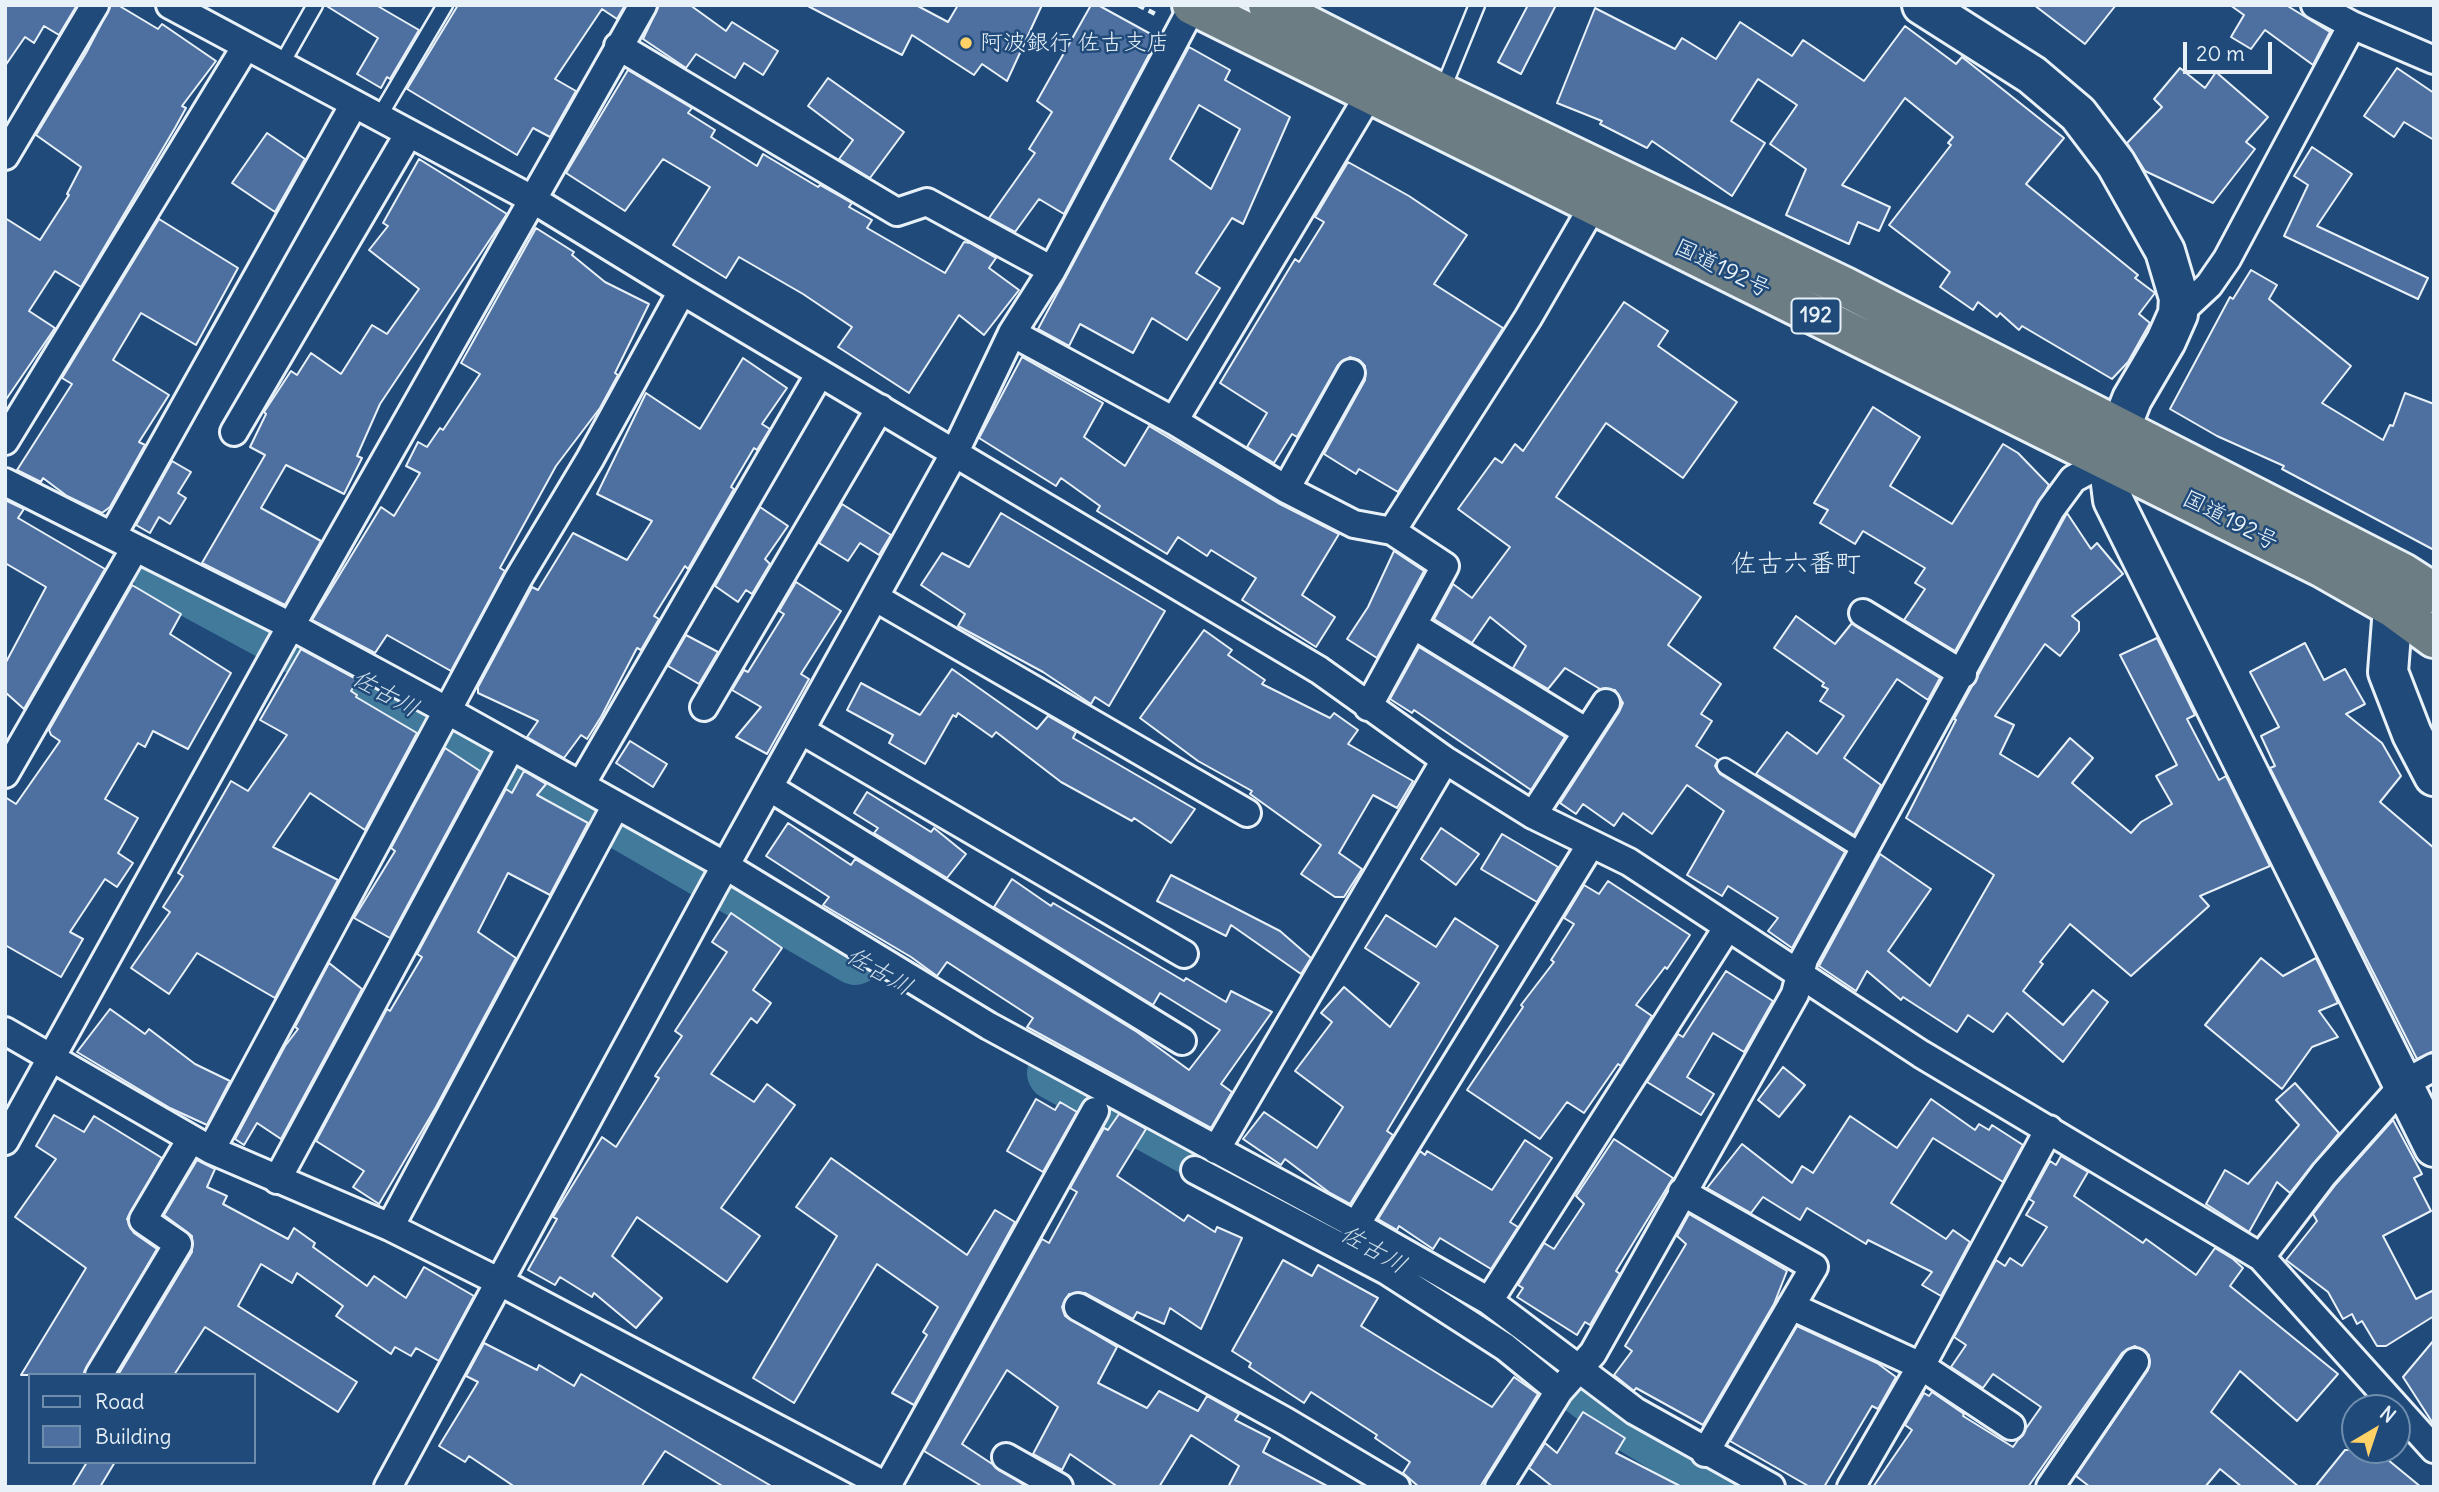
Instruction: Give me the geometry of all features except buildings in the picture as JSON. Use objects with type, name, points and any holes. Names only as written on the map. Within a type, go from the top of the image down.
[{"type":"highway","name":"国道192号","points":[[1192,6],[1593,206],[2403,573],[2434,593]]},
{"type":"highway","name":"国道192号","points":[[1272,6],[1441,93],[1845,287],[2393,608],[2434,638]]},
{"type":"street","points":[[5,156],[95,5]]},
{"type":"street","points":[[170,5],[532,199],[955,452],[1319,670],[1445,760],[1533,815],[1629,862],[1921,1054],[2261,1257],[2384,1394]]},
{"type":"street","points":[[5,1141],[286,633],[643,5]]},
{"type":"street","points":[[1922,5],[2032,75],[2078,114],[2116,164],[2165,251],[2179,298],[2178,314],[2166,341],[2132,399],[2114,444],[2113,500],[2419,1075],[2434,1147]]},
{"type":"street","points":[[2315,5],[2352,25],[2434,60]]},
{"type":"street","points":[[399,1483],[498,1281],[876,598],[955,452],[1012,333],[1052,270],[1192,6]]},
{"type":"street","points":[[2178,314],[2209,285],[2227,259],[2352,25]]},
{"type":"street","points":[[5,441],[246,46]]},
{"type":"street","points":[[618,46],[897,212],[927,202],[1052,270]]},
{"type":"street","points":[[1174,421],[1369,95]]},
{"type":"street","points":[[111,536],[354,104]]},
{"type":"street","points":[[234,432],[409,133]]},
{"type":"street","points":[[1392,531],[1528,318],[1593,206]]},
{"type":"street","points":[[100,1373],[177,1244],[143,1220],[201,1144],[443,720],[518,579],[590,459],[682,291]]},
{"type":"street","points":[[1012,333],[1174,421],[1286,489],[1354,524],[1392,531],[1446,566],[1368,707]]},
{"type":"street","points":[[580,785],[820,373]]},
{"type":"street","points":[[1286,489],[1352,373]]},
{"type":"street","points":[[704,707],[880,408]]},
{"type":"street","points":[[1499,1487],[1569,1379],[1593,1353],[1795,994],[1804,958],[1865,853],[2051,509],[2073,480],[2114,444]]},
{"type":"street","points":[[5,482],[111,536],[130,556],[286,633],[507,756],[580,785],[611,814],[1489,1301],[1569,1379]]},
{"type":"street","points":[[5,774],[130,556]]},
{"type":"street","points":[[876,598],[1247,813]]},
{"type":"street","points":[[2393,608],[2388,672],[2412,734],[2434,776]]},
{"type":"street","points":[[1863,613],[1963,674]]},
{"type":"street","points":[[1413,625],[1587,732]]},
{"type":"street","points":[[1533,815],[1606,704]]},
{"type":"street","points":[[802,732],[1184,954]]},
{"type":"street","points":[[277,1180],[507,756]]},
{"type":"street","points":[[1216,1150],[1445,760]]},
{"type":"street","points":[[770,788],[1182,1041]]},
{"type":"street","points":[[390,1227],[611,814]]},
{"type":"street","points":[[1356,1225],[1591,844]]},
{"type":"street","points":[[1489,1301],[1727,928]]},
{"type":"street","points":[[5,1031],[201,1144],[277,1180],[390,1227],[498,1281],[882,1485],[1096,1111]]},
{"type":"street","points":[[2261,1257],[2324,1174],[2419,1075]]},
{"type":"street","points":[[1851,1487],[1921,1366],[2049,1129]]},
{"type":"street","points":[[1195,1170],[1387,1271],[1504,1346],[1635,1411],[1705,1453],[1770,1487]]},
{"type":"street","points":[[1682,1192],[1814,1267],[1705,1453]]},
{"type":"street","points":[[1791,1306],[1921,1366],[2011,1426]]},
{"type":"street","points":[[1077,1307],[1285,1421],[1396,1487]]},
{"type":"street","points":[[2050,1487],[2135,1362]]},
{"type":"street","points":[[2411,1424],[2434,1449]]},
{"type":"street","points":[[1006,1457],[1059,1487]]},
{"type":"lane","points":[[281,65],[315,5]]},
{"type":"lane","points":[[379,117],[445,5]]},
{"type":"lane","points":[[1441,93],[1477,5]]},
{"type":"lane","points":[[1725,766],[1865,853]]},
{"type":"waterway","name":"佐古川","points":[[159,573],[625,825],[855,958]]},
{"type":"waterway","name":"佐古川","points":[[1054,1073],[1380,1252],[1486,1317],[1636,1429],[1731,1487]]},
{"type":"place","name":"阿波銀行 佐古支店","points":[[966,43]]},
{"type":"district","name":"佐古六番町","points":[[1796,565]]}]
